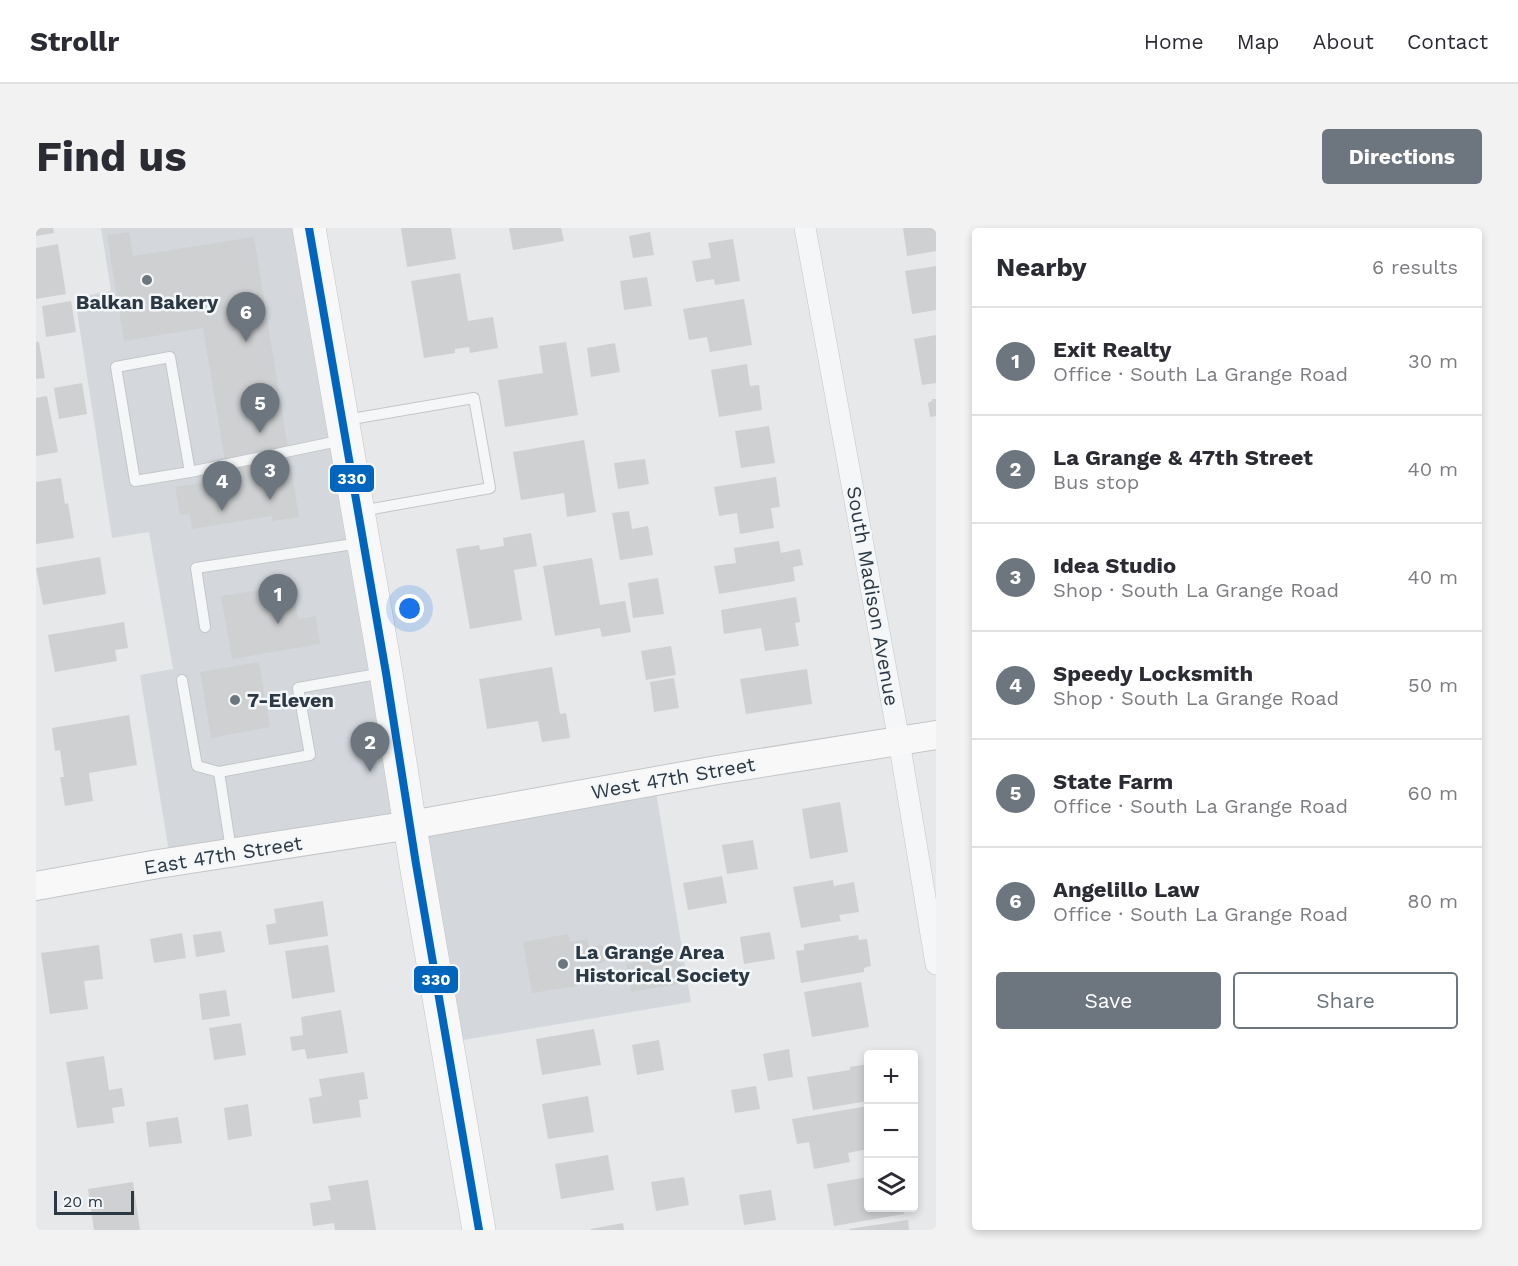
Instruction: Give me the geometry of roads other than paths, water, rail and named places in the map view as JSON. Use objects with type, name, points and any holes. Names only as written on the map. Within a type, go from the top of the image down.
[{"type":"main road","points":[[309,228],[479,1230]]},
{"type":"main road","name":"West 47th Street","points":[[411,825],[717,770],[936,735]]},
{"type":"main road","name":"East 47th Street","points":[[36,886],[411,825]]},
{"type":"street","name":"South Madison Avenue","points":[[805,228],[899,741],[936,964]]},
{"type":"lane","points":[[190,472],[170,357],[116,367],[135,481],[190,472],[344,430],[474,398],[490,488],[361,527],[196,568],[205,627]]},
{"type":"lane","points":[[182,680],[197,766],[219,772],[310,755],[298,688],[386,673]]},
{"type":"lane","points":[[219,772],[232,853]]},
{"type":"place","name":"Balkan Bakery","points":[[147,280]]},
{"type":"place","name":"Angelillo Law","points":[[246,342]]},
{"type":"place","name":"State Farm","points":[[260,433]]},
{"type":"place","name":"Idea Studio","points":[[270,500]]},
{"type":"place","name":"Speedy Locksmith","points":[[222,511]]},
{"type":"place","name":"Exit Realty","points":[[278,624]]},
{"type":"place","name":"7-Eleven","points":[[235,700]]},
{"type":"place","name":"La Grange & 47th Street","points":[[370,772]]},
{"type":"place","name":"La Grange Area Historical Society","points":[[563,964]]}]
